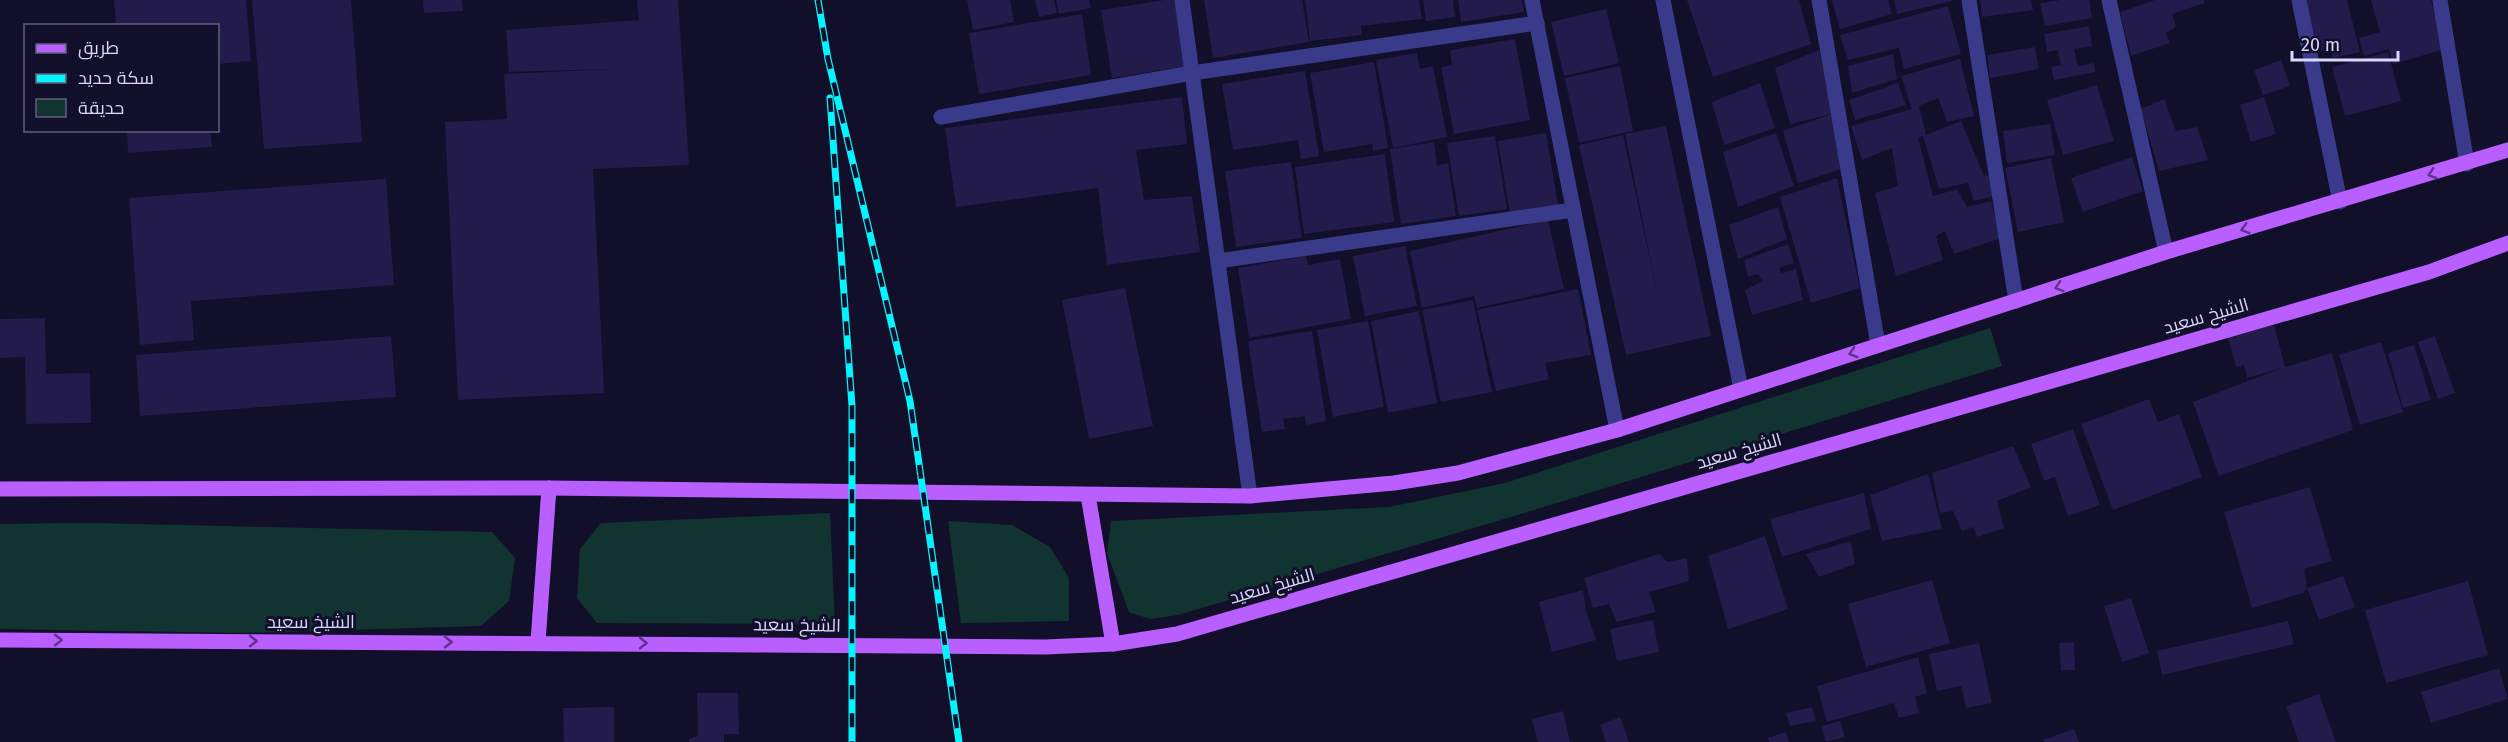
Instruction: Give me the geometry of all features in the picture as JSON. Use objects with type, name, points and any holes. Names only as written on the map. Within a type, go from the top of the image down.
[{"type":"main road","points":[[0,489],[549,488],[1250,496],[1394,483],[1458,473],[1617,430],[2166,252],[2340,202],[2508,150]]},
{"type":"main road","name":"الشيخ سعيد","points":[[0,640],[1045,647],[1113,644],[1177,634],[2429,272],[2508,243]]},
{"type":"main road","points":[[538,642],[549,488]]},
{"type":"main road","points":[[1088,495],[1113,644]]},
{"type":"street","points":[[1182,0],[1250,496]]},
{"type":"street","points":[[1532,0],[1617,430]]},
{"type":"street","points":[[1663,0],[1742,389]]},
{"type":"street","points":[[1819,0],[1878,345]]},
{"type":"street","points":[[1969,0],[2016,301]]},
{"type":"street","points":[[2109,0],[2166,252]]},
{"type":"street","points":[[2299,0],[2340,202]]},
{"type":"street","points":[[2440,0],[2467,164]]},
{"type":"street","points":[[940,117],[1192,72],[1537,23]]},
{"type":"street","points":[[1218,261],[1574,210]]},
{"type":"green space","points":[[1990,328],[2002,366],[1511,517],[1178,615],[1150,619],[1129,612],[1107,553],[1111,521],[1389,507],[1505,483]]},
{"type":"green space","points":[[830,513],[835,624],[597,623],[577,598],[580,549],[601,523]]},
{"type":"green space","points":[[948,521],[1012,525],[1050,547],[1069,578],[1069,621],[961,623]]},
{"type":"green space","points":[[91,523],[492,532],[515,558],[509,601],[481,626],[246,633],[0,629],[0,524]]},
{"type":"building","points":[[114,0],[246,0],[251,61],[219,64],[219,24],[116,24]]},
{"type":"building","points":[[252,0],[351,0],[362,142],[264,149]]},
{"type":"building","points":[[423,0],[462,0],[463,11],[424,13]]},
{"type":"building","points":[[637,0],[678,0],[689,165],[593,169],[604,393],[458,400],[445,122],[507,119],[504,74],[613,69],[509,72],[506,30],[639,20]]},
{"type":"building","points":[[967,0],[1010,0],[1014,22],[973,30]]},
{"type":"building","points":[[1035,0],[1054,0],[1057,13],[1039,17]]},
{"type":"building","points":[[1056,0],[1089,0],[1091,8],[1059,14]]},
{"type":"building","points":[[1175,0],[1186,66],[1112,78],[1101,10]]},
{"type":"building","points":[[1204,0],[1302,0],[1309,42],[1213,58]]},
{"type":"building","points":[[1305,0],[1419,0],[1422,19],[1361,26],[1362,35],[1310,41]]},
{"type":"building","points":[[1423,0],[1453,0],[1455,17],[1426,21]]},
{"type":"building","points":[[1458,0],[1522,0],[1524,12],[1461,22]]},
{"type":"building","points":[[1687,0],[1799,0],[1811,44],[1713,77]]},
{"type":"building","points":[[1832,0],[1888,0],[1892,14],[1840,29]]},
{"type":"building","points":[[1894,0],[1952,0],[1952,1],[1897,14]]},
{"type":"building","points":[[1980,0],[2031,0],[2033,10],[1982,17]]},
{"type":"building","points":[[2089,0],[2092,18],[2045,26],[2040,3]]},
{"type":"building","points":[[2155,0],[2204,0],[2204,3],[2172,14],[2176,27],[2166,33],[2170,43],[2131,56],[2120,12]]},
{"type":"building","points":[[2301,0],[2347,0],[2360,52],[2333,58],[2331,48],[2314,52]]},
{"type":"building","points":[[2371,0],[2431,0],[2445,49],[2393,64],[2389,49],[2364,56],[2359,38],[2380,32]]},
{"type":"building","points":[[1948,6],[1961,54],[1904,69],[1899,48],[1848,60],[1840,35]]},
{"type":"building","points":[[1606,9],[1619,63],[1564,76],[1551,22]]},
{"type":"building","points":[[1082,14],[1091,75],[979,94],[969,33]]},
{"type":"building","points":[[2089,26],[2092,46],[2074,49],[2078,66],[2094,63],[2095,72],[2054,80],[2051,67],[2061,65],[2058,50],[2047,52],[2044,34]]},
{"type":"building","points":[[1515,39],[1530,120],[1454,134],[1441,67],[1452,65],[1450,50]]},
{"type":"building","points":[[2035,47],[2039,69],[1990,78],[1987,55]]},
{"type":"building","points":[[1819,50],[1832,114],[1790,124],[1775,68]]},
{"type":"building","points":[[2388,52],[2401,101],[2345,116],[2332,67]]},
{"type":"building","points":[[1417,53],[1420,69],[1433,66],[1447,137],[1393,148],[1376,60]]},
{"type":"building","points":[[1893,54],[1897,79],[1852,93],[1848,66]]},
{"type":"building","points":[[1960,59],[1974,116],[1947,122],[1938,98],[1919,106],[1926,135],[1961,121],[1984,176],[1992,174],[1995,196],[1974,201],[1968,183],[1939,189],[1923,136],[1918,138],[1933,196],[1957,189],[1967,207],[1991,201],[2001,238],[1954,254],[1945,231],[1936,236],[1943,260],[1896,276],[1875,193],[1898,186],[1892,148],[1862,160],[1851,126],[1912,109],[1901,76]]},
{"type":"building","points":[[2281,60],[2290,86],[2263,95],[2254,70]]},
{"type":"building","points":[[1374,62],[1388,148],[1373,151],[1372,144],[1324,152],[1310,73]]},
{"type":"building","points":[[1620,66],[1633,131],[1579,143],[1565,78]]},
{"type":"building","points":[[1305,71],[1319,156],[1301,159],[1298,140],[1233,150],[1222,84]]},
{"type":"building","points":[[1760,83],[1775,128],[1724,145],[1712,102]]},
{"type":"building","points":[[1898,83],[1906,105],[1855,120],[1849,100]]},
{"type":"building","points":[[2097,85],[2114,141],[2063,155],[2047,100]]},
{"type":"building","points":[[1182,97],[1187,144],[1136,150],[1144,200],[1192,196],[1200,252],[1107,265],[1098,188],[956,207],[945,128]]},
{"type":"building","points":[[2264,97],[2276,134],[2251,142],[2240,105]]},
{"type":"building","points":[[2164,99],[2176,131],[2197,127],[2208,160],[2159,171],[2141,109]]},
{"type":"building","points":[[1832,114],[1842,169],[1798,183],[1783,131]]},
{"type":"building","points":[[2050,124],[2055,155],[2007,163],[2003,131]]},
{"type":"building","points":[[1666,126],[1711,336],[1626,355],[1579,145],[1623,135],[1658,296],[1625,134]]},
{"type":"building","points":[[127,132],[210,132],[212,147],[128,153]]},
{"type":"building","points":[[1546,133],[1558,205],[1510,214],[1498,141]]},
{"type":"building","points":[[1776,133],[1794,186],[1738,207],[1723,152]]},
{"type":"building","points":[[1495,136],[1507,209],[1459,216],[1447,143]]},
{"type":"building","points":[[1434,142],[1437,165],[1448,163],[1456,216],[1401,224],[1390,149]]},
{"type":"building","points":[[1385,154],[1394,222],[1304,234],[1295,167]]},
{"type":"building","points":[[2132,157],[2143,191],[2083,212],[2071,178]]},
{"type":"building","points":[[2051,158],[2064,222],[2018,232],[2005,168]]},
{"type":"building","points":[[1291,162],[1302,238],[1236,247],[1225,171]]},
{"type":"building","points":[[1837,178],[1860,288],[1811,303],[1780,197]]},
{"type":"building","points":[[386,179],[394,285],[191,301],[194,340],[140,345],[129,198]]},
{"type":"building","points":[[1778,207],[1787,239],[1738,259],[1729,225]]},
{"type":"building","points":[[1548,220],[1564,289],[1477,308],[1474,296],[1422,308],[1410,251]]},
{"type":"building","points":[[1788,244],[1794,263],[1779,268],[1781,273],[1796,269],[1803,300],[1752,315],[1745,290],[1763,281],[1758,274],[1748,277],[1744,260]]},
{"type":"building","points":[[1405,246],[1417,306],[1365,316],[1353,256]]},
{"type":"building","points":[[1306,256],[1308,265],[1340,259],[1351,319],[1249,338],[1238,268]]},
{"type":"building","points":[[1125,288],[1153,426],[1089,439],[1062,300]]},
{"type":"building","points":[[1578,289],[1591,355],[1545,363],[1549,379],[1496,391],[1477,310]]},
{"type":"building","points":[[1473,300],[1492,392],[1441,402],[1422,310]]},
{"type":"building","points":[[1419,311],[1437,403],[1388,413],[1371,321]]},
{"type":"building","points":[[45,318],[46,374],[90,373],[91,423],[26,424],[25,357],[0,358],[0,319]]},
{"type":"building","points":[[1368,321],[1384,407],[1333,417],[1317,330]]},
{"type":"building","points":[[2274,325],[2285,367],[2332,353],[2353,430],[2219,476],[2193,402],[2282,368],[2247,378],[2244,365],[2236,367],[2228,337]]},
{"type":"building","points":[[1312,331],[1326,421],[1306,425],[1305,416],[1283,419],[1285,429],[1262,432],[1248,341]]},
{"type":"building","points":[[391,336],[396,397],[140,416],[136,355]]},
{"type":"building","points":[[2435,336],[2455,393],[2438,399],[2418,342]]},
{"type":"building","points":[[2381,342],[2403,412],[2360,425],[2339,355]]},
{"type":"building","points":[[2414,345],[2431,400],[2403,408],[2388,353]]},
{"type":"building","points":[[2149,399],[2158,422],[2179,414],[2202,477],[2113,510],[2081,424]]},
{"type":"building","points":[[2073,429],[2100,505],[2068,516],[2055,477],[2044,481],[2031,444]]},
{"type":"building","points":[[2013,446],[2031,487],[1997,501],[2004,528],[1977,537],[1974,527],[1962,531],[1953,511],[1940,513],[1932,473]]},
{"type":"building","points":[[1928,474],[1942,529],[1882,541],[1870,495]]},
{"type":"building","points":[[2310,487],[2332,561],[2304,569],[2307,588],[2303,593],[2252,608],[2224,512]]},
{"type":"building","points":[[1864,493],[1871,529],[1782,557],[1770,519]]},
{"type":"building","points":[[1765,536],[1788,609],[1728,629],[1708,556]]},
{"type":"building","points":[[1851,541],[1855,564],[1819,577],[1806,554]]},
{"type":"building","points":[[1659,554],[1667,562],[1687,558],[1689,581],[1649,592],[1656,612],[1617,622],[1609,604],[1593,608],[1584,578]]},
{"type":"building","points":[[2343,576],[2355,607],[2319,620],[2307,588]]},
{"type":"building","points":[[1932,580],[1950,643],[1866,667],[1848,604]]},
{"type":"building","points":[[2468,581],[2488,655],[2386,683],[2365,610]]},
{"type":"building","points":[[1583,590],[1586,611],[1596,640],[1552,652],[1539,602]]},
{"type":"building","points":[[2131,598],[2149,653],[2122,662],[2104,606]]},
{"type":"building","points":[[1653,620],[1659,652],[1617,661],[1610,629]]},
{"type":"building","points":[[2288,621],[2294,644],[2162,675],[2157,651]]},
{"type":"building","points":[[2074,642],[2075,670],[2061,670],[2059,643]]},
{"type":"building","points":[[1979,643],[1992,703],[1966,708],[1961,686],[1937,691],[1929,654]]},
{"type":"building","points":[[1918,657],[1927,693],[1915,697],[1919,713],[1899,718],[1894,703],[1827,722],[1817,686]]},
{"type":"building","points":[[2499,668],[2508,699],[2431,723],[2421,692]]},
{"type":"building","points":[[697,693],[738,693],[739,734],[724,734],[724,742],[689,742],[689,739],[698,736]]},
{"type":"building","points":[[2319,694],[2336,742],[2299,742],[2286,706]]},
{"type":"building","points":[[614,707],[614,742],[564,742],[563,708]]},
{"type":"building","points":[[1812,707],[1816,721],[1790,726],[1786,713]]},
{"type":"building","points":[[1563,711],[1570,742],[1538,742],[1532,719]]},
{"type":"building","points":[[1620,717],[1629,742],[1606,742],[1600,725]]},
{"type":"building","points":[[1840,721],[1845,737],[1826,742],[1821,726]]},
{"type":"building","points":[[2074,729],[2079,742],[2044,742],[2043,740]]},
{"type":"building","points":[[1786,732],[1789,742],[1769,742],[1768,738]]},
{"type":"railway","points":[[818,0],[828,59],[910,401],[959,742]]},
{"type":"railway","points":[[830,98],[852,406],[852,742]]}]
